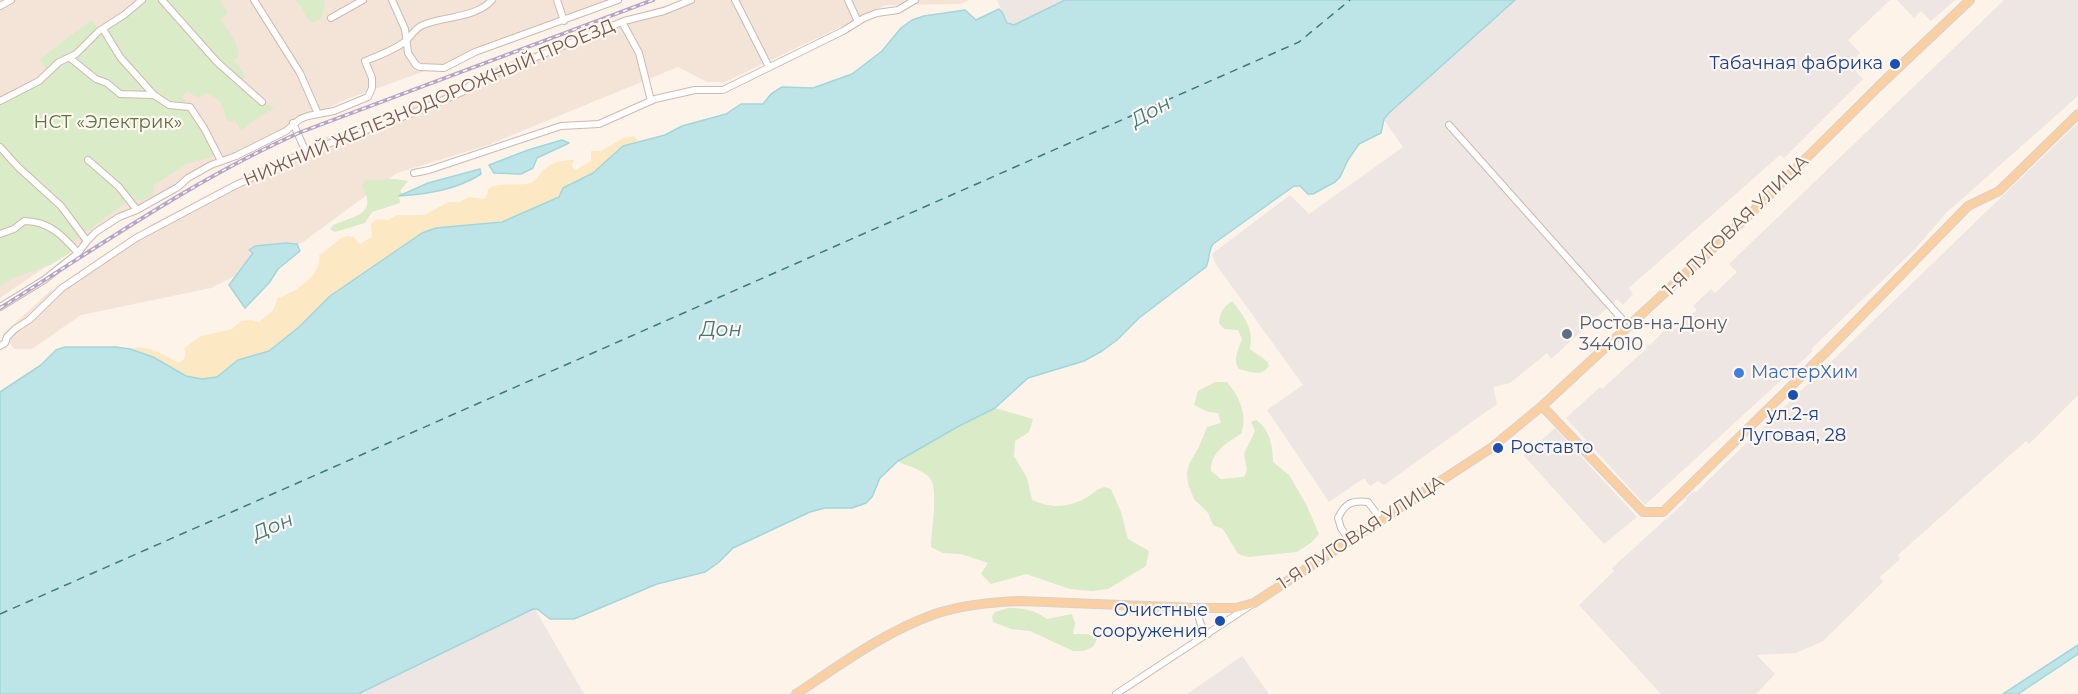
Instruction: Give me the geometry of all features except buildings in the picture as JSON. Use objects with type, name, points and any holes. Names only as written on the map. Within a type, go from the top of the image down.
[{"type":"main road","name":"1-Я ЛУГОВАЯ УЛИЦА","points":[[796,694],[856,654],[905,627],[936,614],[966,607],[995,602],[1021,601],[1196,608],[1236,608],[1254,603],[1491,448],[1542,406],[1750,214],[1880,85],[1970,0]]},
{"type":"main road","points":[[1542,406],[1643,512],[1663,512],[1827,351],[1968,206],[1999,191],[2078,114]]},
{"type":"street","points":[[0,6],[11,0]]},
{"type":"street","points":[[0,101],[39,81],[59,62],[70,58],[103,29],[142,0]]},
{"type":"street","points":[[162,0],[217,62],[262,102]]},
{"type":"street","points":[[254,0],[300,73],[318,114]]},
{"type":"street","points":[[331,18],[363,0]]},
{"type":"street","points":[[392,0],[405,29],[408,53],[416,65],[444,68],[475,52],[618,0]]},
{"type":"street","points":[[0,307],[44,280],[78,253],[96,232],[119,217],[178,188],[188,178],[221,161],[286,131],[293,123],[308,116],[334,111],[368,97],[372,88],[372,78],[365,61],[406,42],[413,30],[424,24],[477,10],[488,5],[492,0]]},
{"type":"street","points":[[557,0],[564,21]]},
{"type":"street","name":"НИЖНИЙ ЖЕЛЕЗНОДОРОЖНЫЙ ПРОЕЗД","points":[[0,345],[5,343],[7,337],[15,329],[29,320],[62,288],[136,238],[234,186],[306,152],[413,113],[462,92],[476,82],[622,22],[664,11],[691,0]]},
{"type":"street","points":[[735,0],[770,67]]},
{"type":"street","points":[[848,0],[858,22]]},
{"type":"street","points":[[414,173],[561,126],[599,124],[651,101],[695,90],[723,90],[877,13],[898,10],[915,0]]},
{"type":"street","points":[[622,22],[639,53],[651,101]]},
{"type":"street","points":[[103,29],[120,57],[154,95],[169,105],[190,108],[204,128],[221,161]]},
{"type":"street","points":[[70,58],[96,79],[107,83],[120,94],[154,95]]},
{"type":"street","points":[[293,123],[306,152]]},
{"type":"street","points":[[1449,125],[1629,327]]},
{"type":"street","points":[[0,147],[18,167],[61,206],[87,241]]},
{"type":"street","points":[[88,160],[119,187],[137,210]]},
{"type":"street","points":[[0,234],[14,229],[24,221],[33,221],[48,225],[65,237],[78,253]]},
{"type":"street","points":[[1350,541],[1341,528],[1338,518],[1343,507],[1355,500],[1368,502],[1382,521]]},
{"type":"street","name":"1-Я ЛУГОВАЯ УЛИЦА","points":[[1116,694],[1254,603]]},
{"type":"street","points":[[1196,608],[1201,625],[1208,634]]},
{"type":"shaded area","points":[[0,0],[624,0],[347,99],[218,161],[94,234],[0,298]]},
{"type":"shaded area","points":[[684,0],[969,0],[960,4],[886,5],[725,82],[707,82],[678,67],[488,145],[397,173],[303,242],[211,288],[81,315],[32,349],[14,349],[3,334],[49,292],[152,224],[267,164],[324,138],[462,88],[498,66],[640,13]]},
{"type":"shaded area","points":[[997,0],[1065,0],[1014,25],[1007,23]]},
{"type":"shaded area","points":[[1515,0],[1890,0],[1848,40],[1860,53],[1848,63],[1863,79],[1784,158],[1780,155],[1629,288],[1633,294],[1623,305],[1617,299],[1551,359],[1547,353],[1510,383],[1493,387],[1497,404],[1384,485],[1378,481],[1370,486],[1364,478],[1329,502],[1267,410],[1303,385],[1215,263],[1212,254],[1290,195],[1309,214],[1403,147],[1384,120],[1386,117]]},
{"type":"shaded area","points":[[1897,0],[1955,0],[1931,21],[1921,11],[1914,18]]},
{"type":"shaded area","points":[[2004,0],[2078,0],[2078,96],[1946,213],[1915,249],[1811,349],[1813,351],[1645,505],[1566,418],[1600,387],[1602,389],[1670,325],[1675,329],[1697,310],[1693,306],[1711,289],[1715,293],[1737,272],[1729,264]]},
{"type":"shaded area","points":[[2078,123],[2078,395],[2029,444],[2026,441],[1898,555],[1900,559],[1880,577],[1883,582],[1823,641],[1796,653],[1757,655],[1775,674],[1756,694],[1661,694],[1579,605],[1614,571],[1612,568],[1687,500],[1686,498],[1694,491],[1696,492]]},
{"type":"shaded area","points":[[1555,428],[1637,517],[1604,544],[1524,456]]},
{"type":"shaded area","points":[[535,609],[584,694],[358,694],[530,610]]},
{"type":"shaded area","points":[[1242,656],[1269,694],[1187,694]]},
{"type":"green space","name":"НСТ «Электрик»","points":[[143,0],[220,0],[228,13],[221,20],[235,41],[239,54],[234,61],[246,77],[239,81],[261,102],[274,108],[241,131],[235,120],[228,122],[220,101],[207,93],[198,98],[187,91],[182,97],[202,125],[216,152],[212,157],[186,164],[154,185],[153,195],[142,200],[129,200],[74,241],[70,253],[50,265],[13,278],[0,286],[0,103],[43,78],[48,71],[40,59],[91,20],[99,30]]},
{"type":"green space","points":[[295,0],[325,0],[319,20],[312,23]]},
{"type":"green space","points":[[365,180],[408,181],[400,191],[404,194],[399,197],[400,203],[372,212],[365,223],[335,232],[330,229],[333,225],[356,216],[366,209],[366,196],[362,187]]},
{"type":"green space","points":[[1232,301],[1249,329],[1250,349],[1268,362],[1269,366],[1263,372],[1256,373],[1239,369],[1237,365],[1237,354],[1242,339],[1238,330],[1224,329],[1219,323],[1222,310]]},
{"type":"green space","points":[[1215,382],[1227,382],[1232,388],[1242,407],[1244,420],[1241,434],[1216,453],[1211,471],[1221,479],[1244,477],[1247,470],[1244,454],[1255,431],[1251,422],[1256,420],[1261,424],[1270,439],[1273,462],[1289,475],[1306,504],[1319,534],[1297,552],[1248,557],[1238,554],[1223,529],[1213,525],[1208,513],[1194,499],[1188,484],[1189,464],[1207,427],[1221,423],[1218,413],[1208,412],[1194,405],[1198,391]]},
{"type":"green space","points":[[995,408],[1033,419],[1029,432],[1015,441],[1014,456],[1027,478],[1032,500],[1052,506],[1064,505],[1084,499],[1104,487],[1111,489],[1121,512],[1128,539],[1149,551],[1146,566],[1108,589],[1092,591],[1070,589],[1026,574],[991,584],[981,574],[988,563],[961,554],[943,553],[931,547],[934,509],[932,481],[921,471],[897,461]]},
{"type":"green space","points":[[1008,608],[1029,610],[1047,619],[1072,614],[1075,624],[1073,634],[1088,634],[1097,639],[1093,647],[1083,651],[1073,651],[1030,631],[1011,629],[993,622],[992,616],[995,612]]},
{"type":"sand","points":[[634,136],[638,141],[623,146],[606,163],[559,197],[509,219],[422,233],[330,296],[299,327],[269,351],[238,360],[217,377],[202,379],[185,376],[141,352],[130,349],[149,349],[179,363],[185,357],[184,348],[201,336],[232,329],[241,321],[259,322],[273,310],[278,298],[300,287],[312,276],[319,262],[319,255],[344,237],[353,237],[360,244],[372,237],[371,224],[377,219],[388,220],[397,215],[425,215],[448,202],[459,202],[469,197],[484,199],[488,189],[492,187],[530,183],[551,164],[560,161],[574,160],[572,166],[575,170],[591,161],[591,151],[601,151],[623,138]]},
{"type":"water","name":"Дон","points":[[1065,0],[1515,0],[1389,113],[1384,119],[1381,133],[1359,144],[1335,182],[1313,194],[1308,194],[1300,186],[1294,186],[1213,244],[1206,267],[1139,318],[1117,340],[1084,361],[1028,378],[995,408],[898,461],[880,478],[872,497],[866,503],[852,508],[825,508],[810,512],[733,548],[705,572],[657,584],[574,619],[550,619],[537,609],[533,609],[358,694],[0,694],[0,392],[41,365],[56,350],[65,347],[130,349],[153,357],[186,376],[202,379],[217,377],[238,360],[269,351],[299,327],[330,296],[422,233],[436,228],[502,222],[559,197],[563,188],[593,173],[623,146],[665,135],[682,126],[726,114],[741,104],[763,104],[771,94],[782,87],[813,88],[852,74],[882,51],[901,28],[912,20],[965,10],[976,20],[999,9],[1007,23],[1014,25]]},
{"type":"water","points":[[562,140],[569,143],[537,158],[533,168],[521,174],[494,173],[489,165],[528,150]]},
{"type":"water","points":[[480,169],[481,174],[462,184],[431,192],[399,196],[428,183]]},
{"type":"water","points":[[297,244],[300,251],[278,269],[269,283],[245,308],[229,285],[253,253],[249,250],[255,246]]},
{"type":"water","points":[[2078,645],[2078,654],[2018,694],[2003,694]]},
{"type":"ferry route","points":[[0,614],[1299,42],[1350,0]]},
{"type":"railway","points":[[0,308],[185,192],[301,132],[653,0]]},
{"type":"place","name":"Табачная фабрика","points":[[1895,64]]},
{"type":"place","name":"Ростов-на-Дону 344010","points":[[1567,334]]},
{"type":"place","name":"МастерХим","points":[[1739,373]]},
{"type":"place","name":"ул.2-я Луговая, 28","points":[[1793,395]]},
{"type":"place","name":"Роставто","points":[[1498,448]]},
{"type":"place","name":"Очистные сооружения","points":[[1220,621]]}]
